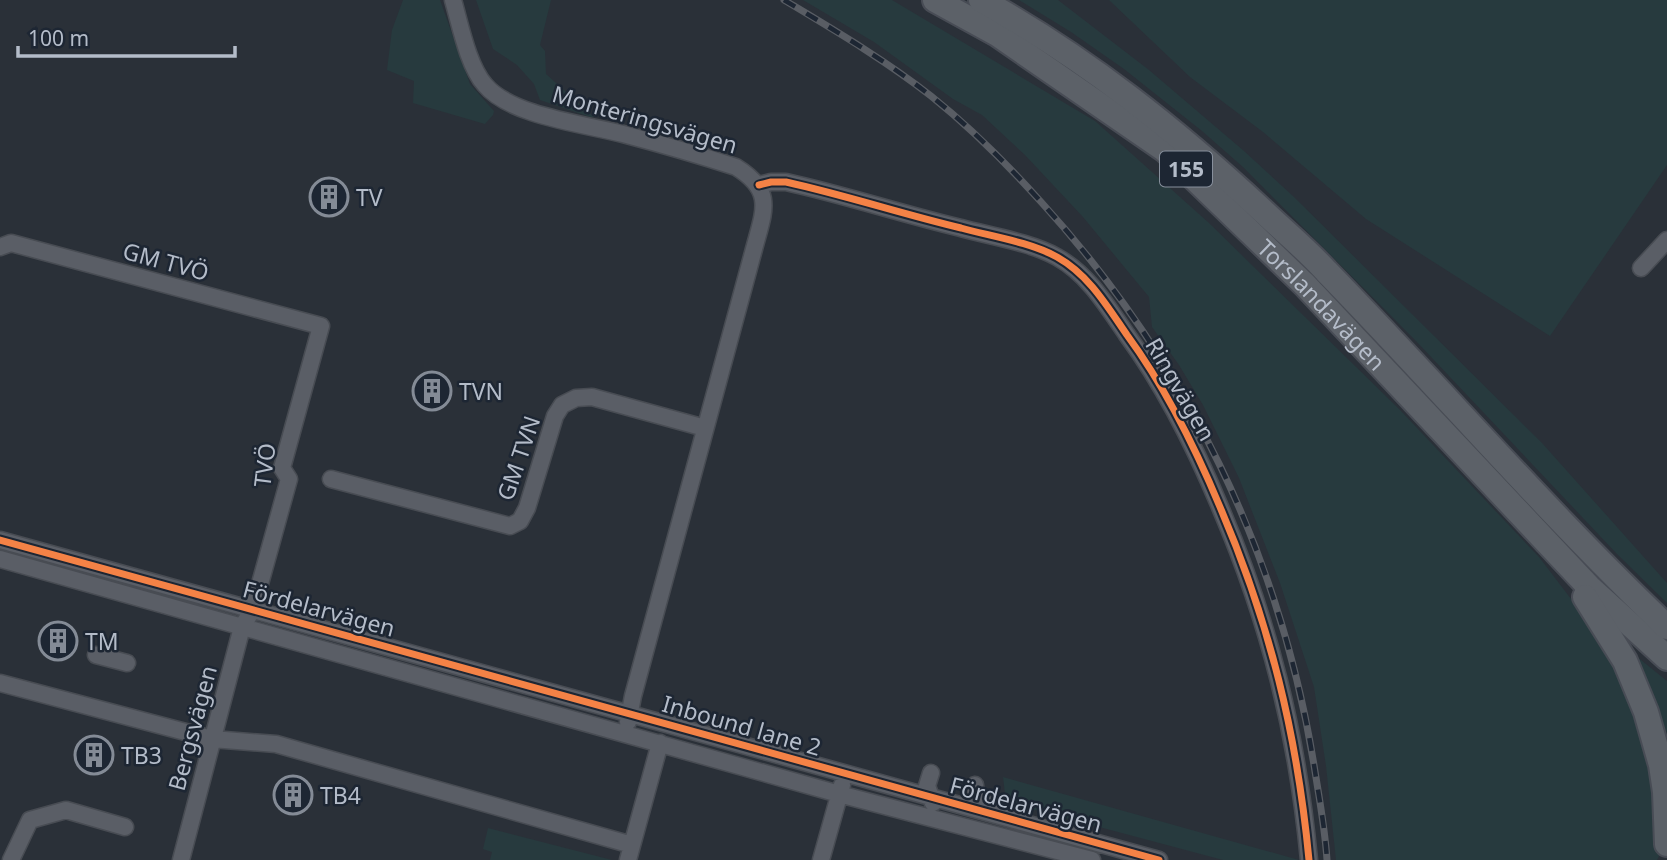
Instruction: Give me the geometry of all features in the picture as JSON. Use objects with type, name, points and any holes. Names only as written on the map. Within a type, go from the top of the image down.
[{"type":"main road","name":"Torslandavägen","points":[[935,0],[997,34],[1165,150],[1305,285],[1589,587],[1667,658]]},
{"type":"main road","name":"Torslandavägen","points":[[981,0],[1092,67],[1180,136],[1245,194],[1325,269],[1614,576],[1667,627]]},
{"type":"main road","points":[[1528,521],[1579,587],[1625,661],[1646,712],[1661,765],[1667,844]]},
{"type":"main road","points":[[1614,576],[1639,592],[1667,616]]},
{"type":"main road","points":[[1665,860],[1667,855]]},
{"type":"street","name":"Monteringsvägen","points":[[453,0],[474,67],[482,82],[505,102],[539,114],[628,135],[736,167],[750,175],[759,185]]},
{"type":"street","name":"Ringvägen","points":[[759,185],[771,181],[794,184],[992,235],[1056,256],[1084,276],[1154,373],[1208,478],[1240,551],[1270,643],[1286,704],[1296,751],[1309,860]]},
{"type":"street","points":[[629,720],[762,220],[765,197],[759,185]]},
{"type":"street","points":[[1641,268],[1667,240]]},
{"type":"street","name":"GM TVÖ","points":[[0,247],[11,243],[321,326]]},
{"type":"street","name":"TVÖ","points":[[253,610],[289,479],[282,468],[321,326]]},
{"type":"street","name":"GM TVN","points":[[331,478],[510,526],[520,521],[527,508],[549,430],[562,405],[576,398],[592,397],[705,428]]},
{"type":"street","name":"Fördelarvägen","points":[[0,540],[253,610],[629,720]]},
{"type":"street","name":"Fördelarvägen","points":[[0,559],[242,627],[629,720]]},
{"type":"street","name":"Bergsvägen","points":[[181,860],[242,627],[253,610]]},
{"type":"street","points":[[96,654],[127,663]]},
{"type":"street","points":[[0,683],[212,739],[284,746],[630,853],[660,743]]},
{"type":"street","points":[[629,720],[660,743],[843,780],[899,786]]},
{"type":"street","points":[[629,720],[843,780],[945,815]]},
{"type":"street","name":"Fördelarvägen","points":[[899,786],[931,773],[927,786],[934,806],[972,830]]},
{"type":"street","points":[[843,780],[899,786]]},
{"type":"street","points":[[821,860],[843,780]]},
{"type":"street","name":"Fördelarvägen","points":[[843,780],[972,830],[1092,860]]},
{"type":"street","name":"Fördelarvägen","points":[[975,785],[976,796],[984,804],[1016,813],[1027,824]]},
{"type":"street","name":"Fördelarvägen","points":[[899,786],[931,798],[1159,860]]},
{"type":"street","points":[[11,860],[30,820],[66,810],[125,827]]},
{"type":"green space","points":[[403,0],[440,0],[470,84],[494,111],[485,124],[413,103],[414,81],[387,70],[392,30]]},
{"type":"green space","points":[[476,0],[551,0],[540,45],[545,51],[546,74],[594,117],[540,100],[534,84],[517,65],[493,49]]},
{"type":"green space","points":[[803,0],[892,0],[1095,121],[1209,223],[1400,410],[1539,557],[1594,629],[1634,709],[1654,782],[1660,854],[1657,860],[1336,860],[1314,687],[1280,583],[1239,478],[1203,405],[1152,327],[1149,297],[1083,217],[1025,155],[982,115],[953,99],[874,42]]},
{"type":"green space","points":[[1019,0],[1058,0],[1149,70],[1294,197],[1542,443],[1667,583],[1667,603],[1617,554],[1416,341],[1243,167],[1124,69]]},
{"type":"green space","points":[[1109,0],[1667,0],[1667,165],[1550,336],[1366,219],[1263,132],[1190,77]]},
{"type":"green space","points":[[1636,656],[1667,681],[1667,733]]},
{"type":"green space","points":[[1003,777],[1299,860],[1223,860],[1006,802]]},
{"type":"green space","points":[[488,828],[612,860],[490,860],[492,852],[483,849]]},
{"type":"railway","points":[[784,0],[896,70],[975,134],[1042,203],[1094,264],[1140,328],[1182,395],[1219,464],[1251,536],[1277,610],[1298,687],[1314,765],[1327,860]]},
{"type":"cycle path","points":[[759,185],[786,182],[1022,243],[1068,264],[1097,292],[1141,355],[1179,418],[1238,551],[1279,680],[1297,768],[1309,860]]},
{"type":"cycle path","name":"Inbound lane 2","points":[[0,540],[1159,860]]},
{"type":"place","name":"TV","points":[[329,197]]},
{"type":"place","name":"TVN","points":[[432,391]]},
{"type":"place","name":"TM","points":[[58,641]]},
{"type":"place","name":"TB3","points":[[94,755]]},
{"type":"place","name":"TB4","points":[[293,795]]}]
